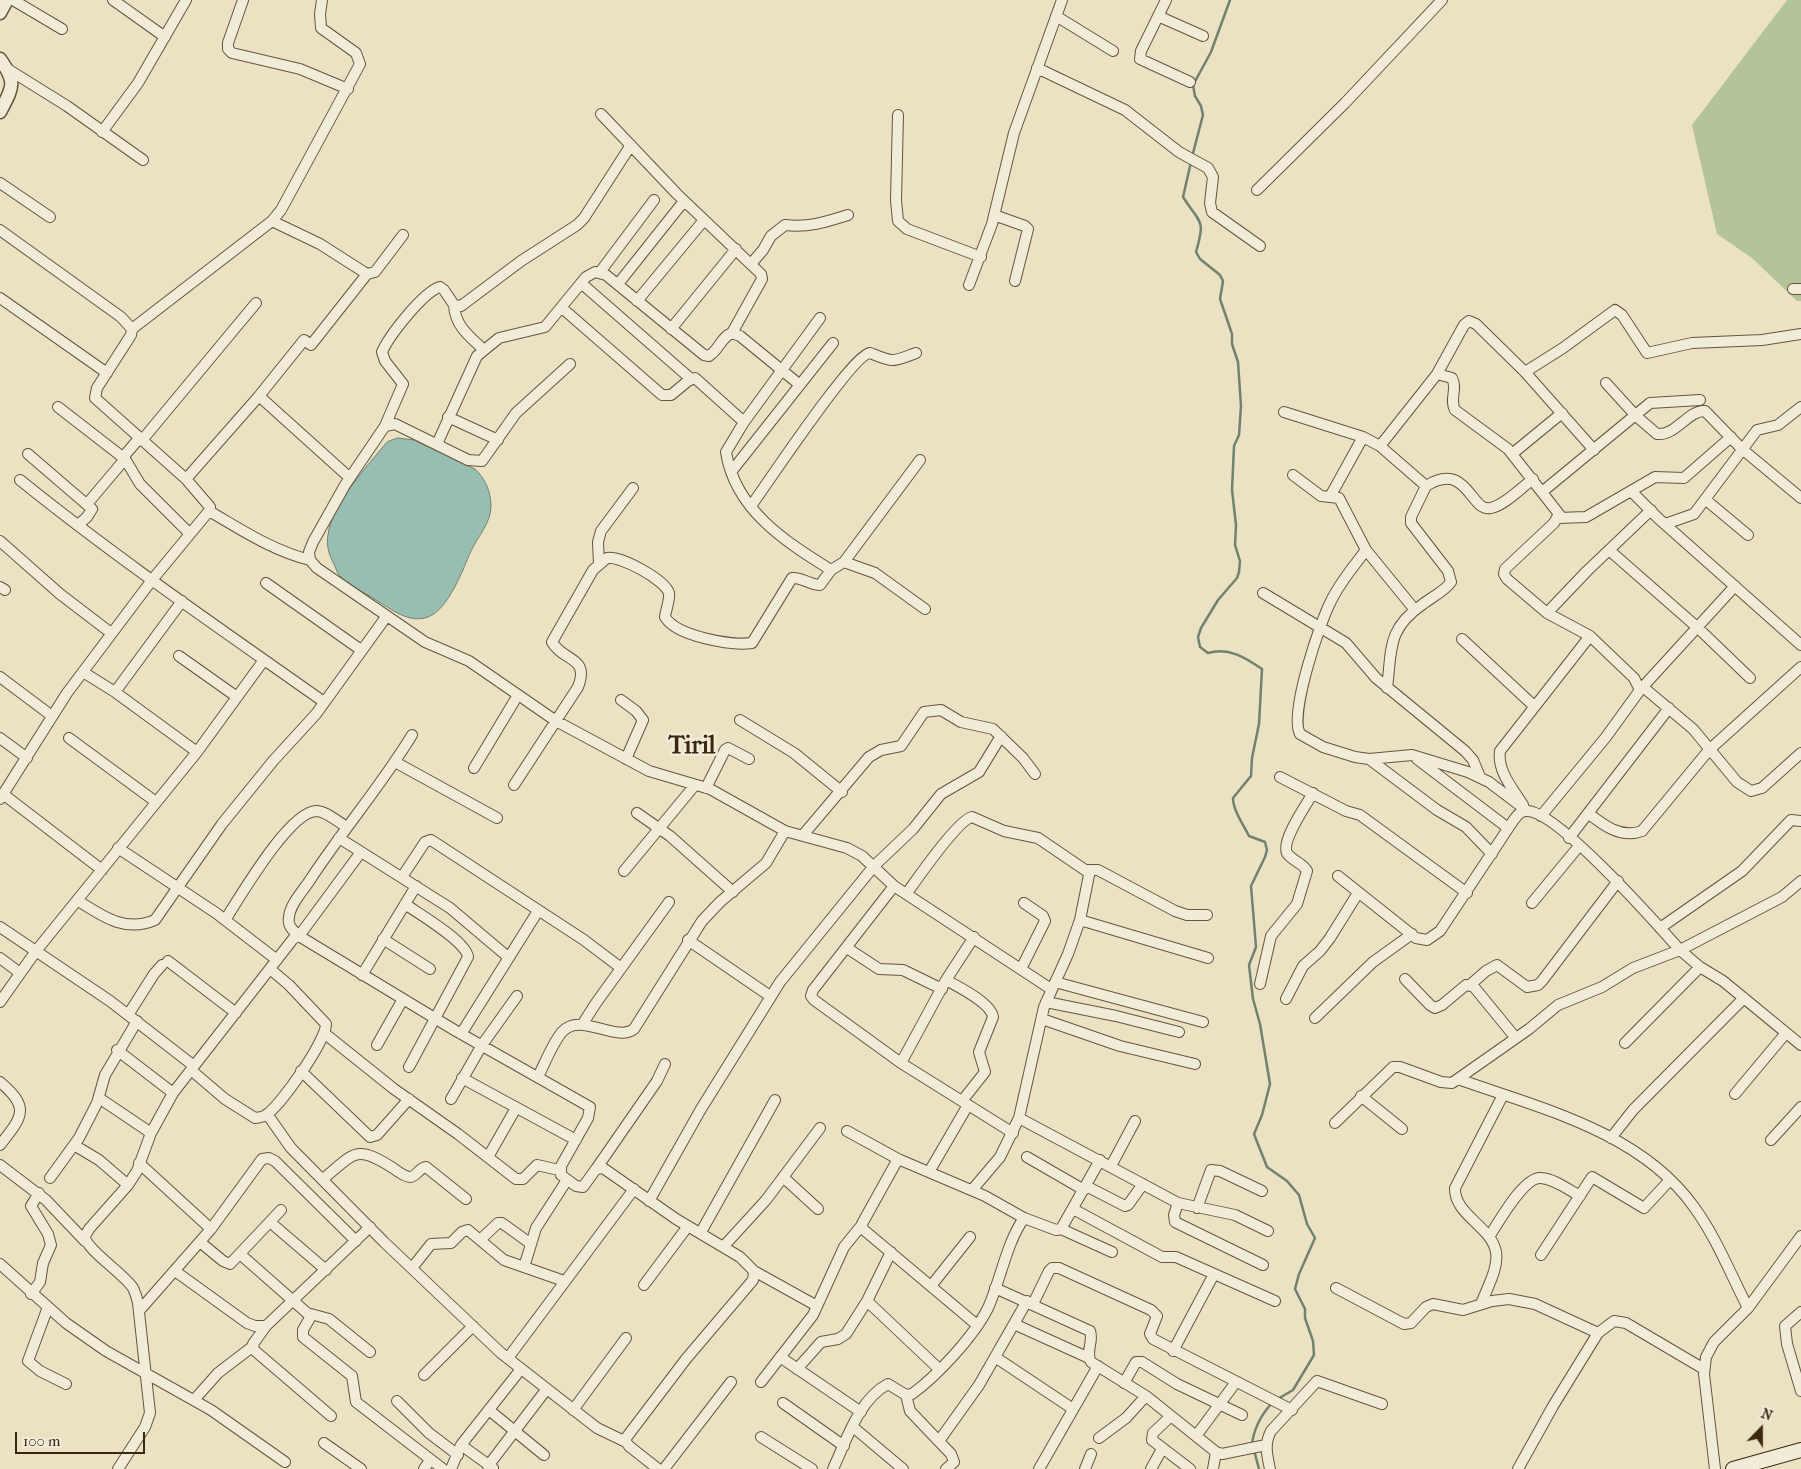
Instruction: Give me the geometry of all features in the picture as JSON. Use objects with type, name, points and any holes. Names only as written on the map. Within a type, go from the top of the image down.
[{"type":"main road","points":[[1733,1469],[1801,1450]]},
{"type":"street","points":[[0,13],[7,0]]},
{"type":"street","points":[[13,0],[62,29]]},
{"type":"street","points":[[113,0],[165,37]]},
{"type":"street","points":[[102,132],[138,83],[186,0]]},
{"type":"street","points":[[243,0],[228,43],[228,49],[232,53],[300,69],[348,90]]},
{"type":"street","points":[[102,870],[2,797],[28,758],[52,716],[111,633],[209,511],[209,503],[143,439],[95,398],[97,388],[131,335],[132,329],[272,221],[281,210],[358,72],[360,59],[321,28],[319,23],[322,0]]},
{"type":"street","points":[[969,285],[981,258],[994,215],[1014,133],[1062,0]]},
{"type":"street","points":[[1166,0],[1141,51],[1140,58],[1190,82]]},
{"type":"street","points":[[1257,190],[1344,103],[1442,0]]},
{"type":"street","points":[[1056,16],[1113,51]]},
{"type":"street","points":[[1158,16],[1203,36]]},
{"type":"street","points":[[3,64],[67,106],[143,160]]},
{"type":"street","points":[[0,112],[11,87],[12,76],[3,64]]},
{"type":"street","points":[[1037,68],[1125,110],[1193,160],[1208,168],[1213,173],[1210,203],[1212,212],[1260,246]]},
{"type":"street","points":[[600,272],[618,284],[698,352],[709,356],[728,334],[732,333],[762,279],[761,274],[684,201],[602,114]]},
{"type":"street","points":[[898,115],[896,200],[898,221],[907,229],[981,258]]},
{"type":"street","points":[[454,305],[461,306],[466,303],[521,261],[577,225],[584,218],[631,145]]},
{"type":"street","points":[[0,183],[50,217]]},
{"type":"street","points":[[437,444],[473,362],[484,350],[507,334],[531,332],[546,327],[581,283],[590,274],[600,272],[654,200]]},
{"type":"street","points":[[618,284],[684,201]]},
{"type":"street","points":[[751,264],[763,250],[771,236],[785,225],[801,228],[848,215]]},
{"type":"street","points":[[994,215],[1025,226],[1028,229],[1015,281]]},
{"type":"street","points":[[637,301],[704,220]]},
{"type":"street","points":[[272,221],[320,244],[367,274]]},
{"type":"street","points":[[0,230],[122,317],[132,329]]},
{"type":"street","points":[[186,479],[259,396],[304,340],[311,345],[367,274],[375,272],[403,235]]},
{"type":"street","points":[[671,329],[736,250]]},
{"type":"street","points":[[581,283],[691,379]]},
{"type":"street","points":[[310,560],[309,552],[312,542],[350,478],[385,426],[402,384],[382,357],[386,344],[415,308],[436,288],[444,290],[454,305],[455,316],[461,328],[484,350]]},
{"type":"street","points":[[0,298],[107,373]]},
{"type":"street","points":[[87,504],[125,459],[125,455],[136,442],[143,439],[256,303]]},
{"type":"street","points":[[562,308],[662,395],[671,395],[691,379],[698,379],[744,422]]},
{"type":"street","points":[[1525,372],[1563,348],[1614,310],[1622,315],[1647,353],[1692,343],[1762,340],[1801,334]]},
{"type":"street","points":[[820,318],[727,448],[731,472],[751,506],[772,531],[828,575]]},
{"type":"street","points":[[1380,446],[1437,374],[1464,325],[1469,321],[1476,324],[1525,372],[1594,450]]},
{"type":"street","points":[[732,333],[740,336],[800,385]]},
{"type":"street","points":[[731,472],[833,343]]},
{"type":"street","points":[[751,506],[831,394],[861,357],[870,353],[888,362],[895,362],[916,353]]},
{"type":"street","points":[[385,426],[395,424],[468,460],[482,461],[516,413],[570,364]]},
{"type":"street","points":[[1437,374],[1452,378],[1454,381],[1456,386],[1453,402],[1455,410],[1512,454],[1559,514],[1558,518]]},
{"type":"street","points":[[1606,383],[1653,432],[1661,434],[1703,410],[1742,449],[1801,498]]},
{"type":"street","points":[[259,396],[350,478]]},
{"type":"street","points":[[1542,492],[1653,402],[1700,400]]},
{"type":"street","points":[[58,407],[125,459],[140,484],[190,534]]},
{"type":"street","points":[[1664,524],[1694,514],[1757,430],[1778,426],[1801,407]]},
{"type":"street","points":[[1284,412],[1363,437],[1380,446],[1426,486]]},
{"type":"street","points":[[1512,454],[1562,412]]},
{"type":"street","points":[[448,417],[498,440]]},
{"type":"street","points":[[1331,495],[1363,437]]},
{"type":"street","points":[[1731,437],[1684,478],[1655,477],[1586,517],[1558,518],[1505,569],[1504,574],[1547,613],[1590,636],[1634,678],[1641,688],[1669,708],[1701,737],[1709,750],[1737,782],[1751,791],[1762,788],[1801,753]]},
{"type":"street","points":[[28,454],[92,508],[90,513],[78,525]]},
{"type":"street","points":[[514,785],[578,687],[582,672],[580,665],[552,642],[593,570],[606,558],[619,558],[660,582],[668,591],[669,597],[665,616],[668,622],[678,628],[706,638],[745,644],[752,643],[792,578],[820,585],[828,575],[844,562],[920,460]]},
{"type":"street","points":[[1293,475],[1321,496],[1336,496],[1344,504],[1366,550],[1415,610]]},
{"type":"street","points":[[1387,688],[1395,634],[1400,624],[1451,582],[1448,571],[1411,523],[1414,510],[1426,486],[1441,478],[1453,480],[1464,487],[1481,507],[1486,509],[1498,505],[1533,479]]},
{"type":"street","points":[[20,480],[152,580],[324,702]]},
{"type":"street","points":[[599,564],[598,542],[601,531],[633,488]]},
{"type":"street","points":[[1631,491],[1664,524],[1801,645]]},
{"type":"street","points":[[1706,500],[1748,535]]},
{"type":"street","points":[[1547,613],[1651,510]]},
{"type":"street","points":[[209,511],[270,546],[287,554],[310,560],[332,580],[425,642],[469,661],[556,720],[649,771],[706,788],[721,794],[785,830],[847,848],[862,856],[894,886],[1021,968],[1053,985],[1203,1022]]},
{"type":"street","points":[[0,542],[60,594],[111,633]]},
{"type":"street","points":[[1366,550],[1340,586],[1320,625],[1297,718],[1298,730],[1307,740],[1344,755],[1369,759],[1412,755],[1480,777],[1526,810],[1541,816],[1579,846],[1618,882],[1680,950],[1700,967],[1723,981],[1801,1045]]},
{"type":"street","points":[[1609,550],[1698,628],[1750,678]]},
{"type":"street","points":[[844,562],[875,573],[924,609]]},
{"type":"street","points":[[266,583],[361,650]]},
{"type":"street","points":[[1541,816],[1606,737],[1641,688],[1735,586]]},
{"type":"street","points":[[1263,593],[1320,625],[1346,643],[1387,688],[1465,751],[1473,760],[1480,777]]},
{"type":"street","points":[[115,692],[182,601]]},
{"type":"street","points":[[77,900],[107,920],[126,925],[147,923],[159,915],[222,824],[324,702],[386,617]]},
{"type":"street","points":[[1526,810],[1499,761],[1500,751],[1590,636]]},
{"type":"street","points":[[1462,639],[1534,706]]},
{"type":"street","points":[[178,656],[237,697]]},
{"type":"street","points":[[0,1002],[4,988],[20,973],[118,848],[197,752],[264,660]]},
{"type":"street","points":[[1588,813],[1612,829],[1630,834],[1642,831],[1709,750],[1801,667]]},
{"type":"street","points":[[83,672],[115,692],[197,752]]},
{"type":"street","points":[[0,677],[52,716]]},
{"type":"street","points":[[474,768],[518,695]]},
{"type":"street","points":[[620,700],[636,711],[642,720],[626,758]]},
{"type":"street","points":[[1569,838],[1669,708]]},
{"type":"street","points":[[803,836],[874,753],[901,746],[905,743],[919,716],[928,710],[945,711],[961,722],[993,729],[1023,758],[1035,774]]},
{"type":"street","points":[[740,720],[794,753],[842,792]]},
{"type":"street","points":[[412,735],[395,762],[338,838],[288,915],[290,928],[299,936],[433,1018],[590,1107],[591,1112],[559,1170]]},
{"type":"street","points":[[648,1201],[770,996],[874,866],[913,829],[941,794],[979,772],[1001,736]]},
{"type":"street","points":[[0,738],[28,758]]},
{"type":"street","points":[[69,738],[156,802]]},
{"type":"street","points":[[706,788],[725,750],[728,748],[749,759]]},
{"type":"street","points":[[1412,755],[1508,828]]},
{"type":"street","points":[[1369,759],[1437,810],[1466,827],[1492,854]]},
{"type":"street","points":[[395,762],[497,818]]},
{"type":"street","points":[[1280,777],[1371,822],[1467,893]]},
{"type":"street","points":[[624,871],[695,785]]},
{"type":"street","points":[[1260,984],[1271,936],[1297,904],[1306,877],[1307,871],[1304,866],[1288,854],[1286,848],[1288,838],[1313,793]]},
{"type":"street","points":[[1338,876],[1421,941],[1432,937],[1440,930],[1467,893],[1508,828],[1520,812],[1526,810]]},
{"type":"street","points":[[225,920],[265,859],[291,827],[305,814],[322,812],[347,827]]},
{"type":"street","points":[[637,813],[659,828],[733,892]]},
{"type":"street","points":[[906,893],[964,821],[972,817],[1004,831],[1038,838],[1088,872]]},
{"type":"street","points":[[1660,928],[1742,870],[1791,820],[1801,821]]},
{"type":"street","points":[[538,1078],[563,1030],[582,1025],[630,1033],[634,1030],[675,965],[688,940],[702,921],[766,864],[785,830]]},
{"type":"street","points":[[338,838],[450,908],[508,957]]},
{"type":"street","points":[[402,877],[425,842],[431,840],[584,940],[621,968]]},
{"type":"street","points":[[1532,903],[1579,846]]},
{"type":"street","points":[[118,848],[178,886],[277,960]]},
{"type":"street","points":[[85,1241],[89,1229],[128,1185],[140,1163],[151,1133],[173,1093],[293,939],[299,936],[337,880],[361,852]]},
{"type":"street","points":[[1088,872],[1090,870],[1098,870],[1183,914],[1207,915]]},
{"type":"street","points":[[972,1190],[1000,1157],[1019,1118],[1046,1002],[1080,920],[1088,872]]},
{"type":"street","points":[[1334,1123],[1393,1067],[1400,1067],[1441,1082],[1452,1083],[1567,1000],[1602,987],[1632,968],[1680,950],[1782,897],[1801,881]]},
{"type":"street","points":[[1405,979],[1435,1008],[1442,1005],[1462,988],[1470,985],[1486,971],[1497,965],[1527,987],[1538,985],[1569,948],[1618,882]]},
{"type":"street","points":[[362,975],[416,886]]},
{"type":"street","points":[[894,886],[813,990],[811,996],[901,1063],[1013,1132]]},
{"type":"street","points":[[1286,999],[1304,966],[1320,951],[1330,938],[1358,893]]},
{"type":"street","points":[[582,1025],[668,902]]},
{"type":"street","points":[[1021,968],[1045,921],[1045,918],[1024,903]]},
{"type":"street","points":[[405,904],[453,938],[467,952],[467,961],[433,1018],[409,1067]]},
{"type":"street","points":[[461,1034],[538,911]]},
{"type":"street","points":[[1080,920],[1208,958]]},
{"type":"street","points":[[0,927],[132,1018],[254,1118],[268,1114],[301,1071],[324,1033],[326,1024],[270,969]]},
{"type":"street","points":[[1314,1018],[1373,962],[1412,934]]},
{"type":"street","points":[[901,1063],[944,984],[974,937]]},
{"type":"street","points":[[383,939],[430,969]]},
{"type":"street","points":[[688,940],[770,996]]},
{"type":"street","points":[[847,948],[879,969],[903,970],[944,984],[986,1005],[993,1012],[993,1017],[979,1052],[985,1072],[965,1103],[929,1172]]},
{"type":"street","points":[[0,958],[20,973]]},
{"type":"street","points":[[50,1178],[74,1145],[99,1098],[105,1075],[154,974],[165,963],[236,1012]]},
{"type":"street","points":[[1625,1043],[1700,967]]},
{"type":"street","points":[[1470,985],[1478,990],[1515,1037]]},
{"type":"street","points":[[451,1099],[482,1046],[517,996]]},
{"type":"street","points":[[1611,1138],[1633,1110],[1744,998]]},
{"type":"street","points":[[377,1045],[403,999]]},
{"type":"street","points":[[1046,1002],[1116,1016],[1179,1032]]},
{"type":"street","points":[[1042,1019],[1120,1046],[1195,1064]]},
{"type":"street","points":[[324,1033],[409,1099],[521,1181],[537,1166],[559,1170]]},
{"type":"street","points":[[1735,1094],[1786,1033]]},
{"type":"street","points":[[117,1050],[173,1093]]},
{"type":"street","points":[[559,1170],[561,1175],[567,1180],[576,1186],[583,1187],[657,1081],[665,1064]]},
{"type":"street","points":[[301,1071],[370,1136],[377,1135],[409,1099]]},
{"type":"street","points":[[462,1078],[576,1140]]},
{"type":"street","points":[[1458,1079],[1611,1138],[1643,1157],[1695,1208],[1748,1308]]},
{"type":"street","points":[[0,1082],[17,1098],[21,1110],[17,1124],[0,1145]]},
{"type":"street","points":[[1481,1304],[1496,1262],[1496,1252],[1489,1237],[1460,1205],[1454,1194],[1455,1188],[1503,1095]]},
{"type":"street","points":[[1361,1096],[1402,1129]]},
{"type":"street","points":[[99,1098],[151,1133]]},
{"type":"street","points":[[701,1232],[776,1100]]},
{"type":"street","points":[[1771,1140],[1801,1107]]},
{"type":"street","points":[[488,1157],[516,1108]]},
{"type":"street","points":[[268,1114],[291,1148],[412,1268],[508,1358],[546,1390],[597,1428],[626,1442],[658,1469]]},
{"type":"street","points":[[1019,1118],[1178,1203],[1235,1216],[1268,1230]]},
{"type":"street","points":[[1111,1166],[1134,1121]]},
{"type":"street","points":[[724,1246],[783,1177],[820,1128]]},
{"type":"street","points":[[847,1131],[898,1159],[972,1190],[1024,1218],[1056,1230],[1061,1229],[1112,1252]]},
{"type":"street","points":[[74,1145],[99,1160],[128,1185]]},
{"type":"street","points":[[323,1179],[352,1156],[363,1152],[407,1177],[414,1176],[426,1167],[466,1199]]},
{"type":"street","points":[[1027,1157],[1085,1188],[1125,1206],[1128,1205],[1143,1184]]},
{"type":"street","points":[[139,1310],[154,1291],[175,1271],[212,1229],[262,1160],[269,1158],[356,1241]]},
{"type":"street","points":[[761,1382],[817,1306],[844,1247],[861,1226],[898,1159]]},
{"type":"street","points":[[1061,1229],[1100,1160]]},
{"type":"street","points":[[140,1163],[212,1229]]},
{"type":"street","points":[[0,1165],[39,1193],[65,1217],[85,1241],[123,1276],[134,1289],[139,1310],[150,1413],[145,1427],[118,1469]]},
{"type":"street","points":[[596,1169],[603,1168],[648,1201],[740,1256],[754,1271],[817,1306]]},
{"type":"street","points":[[1197,1208],[1210,1170],[1220,1171],[1262,1192]]},
{"type":"street","points":[[783,1177],[818,1209]]},
{"type":"street","points":[[1541,1254],[1593,1177],[1644,1208],[1669,1181]]},
{"type":"street","points":[[1489,1237],[1523,1188],[1533,1179],[1544,1178],[1551,1180],[1580,1196]]},
{"type":"street","points":[[524,1268],[536,1228],[567,1180]]},
{"type":"street","points":[[508,1358],[634,1189]]},
{"type":"street","points":[[31,1294],[40,1282],[43,1263],[51,1246],[48,1234],[31,1206],[39,1193]]},
{"type":"street","points":[[1178,1203],[1174,1215],[1175,1222],[1263,1265]]},
{"type":"street","points":[[1073,1209],[1162,1257],[1176,1257],[1275,1301]]},
{"type":"street","points":[[200,1242],[223,1261],[230,1264],[281,1210]]},
{"type":"street","points":[[906,1395],[918,1390],[977,1326],[988,1308],[1024,1218]]},
{"type":"street","points":[[270,1222],[326,1270]]},
{"type":"street","points":[[480,1240],[498,1223],[502,1223],[531,1244]]},
{"type":"street","points":[[644,1285],[688,1226]]},
{"type":"street","points":[[861,1226],[977,1326]]},
{"type":"street","points":[[194,1400],[218,1373],[252,1348],[266,1326],[370,1227]]},
{"type":"street","points":[[412,1268],[428,1246],[434,1242],[451,1244],[466,1230],[472,1232],[504,1260],[564,1281]]},
{"type":"street","points":[[1715,1469],[1704,1369],[1708,1350],[1748,1308],[1801,1236]]},
{"type":"street","points":[[931,1286],[970,1237]]},
{"type":"street","points":[[797,1369],[821,1342],[838,1339],[846,1334],[867,1301],[891,1252]]},
{"type":"street","points":[[240,1254],[311,1316],[329,1319],[370,1352]]},
{"type":"street","points":[[0,1264],[31,1294],[106,1351],[234,1424],[286,1462]]},
{"type":"street","points":[[939,1441],[979,1386],[1014,1324],[1030,1303],[1047,1274],[1055,1267],[1154,1312],[1157,1318],[1150,1337],[1173,1351],[1292,1410]]},
{"type":"street","points":[[175,1271],[247,1323],[260,1328],[266,1326]]},
{"type":"street","points":[[626,1442],[629,1432],[680,1366],[753,1280],[754,1271]]},
{"type":"street","points":[[1173,1351],[1214,1274]]},
{"type":"street","points":[[995,1288],[1090,1331],[1092,1337],[1089,1358]]},
{"type":"street","points":[[1336,1288],[1407,1324],[1411,1323],[1426,1307],[1433,1304],[1458,1310],[1509,1299],[1535,1304],[1598,1333]]},
{"type":"street","points":[[867,1301],[939,1369]]},
{"type":"street","points":[[48,1307],[28,1361],[40,1371],[66,1384]]},
{"type":"street","points":[[1801,1312],[1785,1326],[1801,1391]]},
{"type":"street","points":[[311,1316],[302,1330],[303,1337],[352,1376],[356,1402],[443,1469]]},
{"type":"street","points":[[1518,1469],[1553,1406],[1598,1333],[1614,1321],[1626,1323],[1704,1369]]},
{"type":"street","points":[[1014,1324],[1089,1358],[1098,1366],[1146,1396],[1216,1452],[1222,1454],[1263,1445]]},
{"type":"street","points":[[424,1375],[473,1326]]},
{"type":"street","points":[[573,1410],[626,1338]]},
{"type":"street","points":[[252,1348],[331,1416]]},
{"type":"street","points":[[780,1357],[861,1412]]},
{"type":"street","points":[[995,1357],[1073,1409]]},
{"type":"street","points":[[1124,1383],[1134,1365],[1139,1361],[1177,1384],[1242,1415]]},
{"type":"street","points":[[1039,1469],[1098,1366]]},
{"type":"street","points":[[451,1469],[460,1450],[521,1369]]},
{"type":"street","points":[[1270,1469],[1263,1445],[1271,1431],[1317,1381],[1382,1404]]},
{"type":"street","points":[[664,1469],[731,1382]]},
{"type":"street","points":[[1196,1436],[1236,1382]]},
{"type":"street","points":[[832,1469],[861,1412],[879,1389],[888,1384],[906,1395],[910,1411],[954,1458],[954,1462],[946,1469]]},
{"type":"street","points":[[397,1401],[429,1433],[491,1467],[514,1430],[546,1390]]},
{"type":"street","points":[[1099,1438],[1126,1418],[1146,1396]]},
{"type":"street","points":[[783,1403],[844,1446]]},
{"type":"street","points":[[489,1410],[544,1455]]},
{"type":"street","points":[[1171,1416],[1151,1437],[1155,1444],[1190,1469]]},
{"type":"street","points":[[853,1427],[903,1469]]},
{"type":"street","points":[[761,1437],[812,1469]]},
{"type":"street","points":[[324,1443],[361,1469]]},
{"type":"street","points":[[1151,1469],[1162,1449]]},
{"type":"street","points":[[1213,1469],[1216,1452]]},
{"type":"street","points":[[1084,1469],[1090,1454]]},
{"type":"street","points":[[424,1469],[430,1460]]},
{"type":"green space","points":[[1787,0],[1801,0],[1801,301],[1797,301],[1752,258],[1717,234],[1692,125]]},
{"type":"water","points":[[398,438],[414,440],[475,469],[489,491],[491,501],[487,524],[471,551],[449,597],[436,613],[421,619],[407,617],[394,611],[340,576],[331,557],[327,539],[331,523],[343,498],[387,442]]},
{"type":"waterway","points":[[1192,157],[1203,115],[1201,106],[1195,96],[1193,85],[1211,52],[1230,0]]},
{"type":"waterway","points":[[1191,162],[1183,197],[1200,222],[1201,233],[1196,252],[1200,259],[1220,275],[1223,281],[1220,299],[1232,334],[1232,344],[1238,362],[1241,406],[1239,435],[1234,446],[1232,490],[1236,525],[1235,545],[1240,561],[1239,572],[1237,578],[1218,600],[1201,628],[1198,637],[1200,647],[1208,653],[1223,651],[1237,655],[1262,669],[1259,724],[1252,758],[1251,776],[1233,798],[1236,812],[1249,836],[1265,842],[1267,850],[1251,886],[1256,947],[1249,965],[1253,999],[1260,1024],[1270,1084],[1262,1115],[1254,1134],[1267,1167],[1287,1181],[1299,1195],[1307,1224],[1315,1238],[1299,1274],[1295,1289],[1305,1309],[1305,1318],[1313,1341],[1314,1355],[1293,1390],[1276,1400]]},
{"type":"waterway","points":[[1252,1444],[1259,1422],[1272,1403]]},
{"type":"waterway","points":[[1254,1450],[1259,1469]]},
{"type":"district","name":"Tiril","points":[[692,747]]}]
